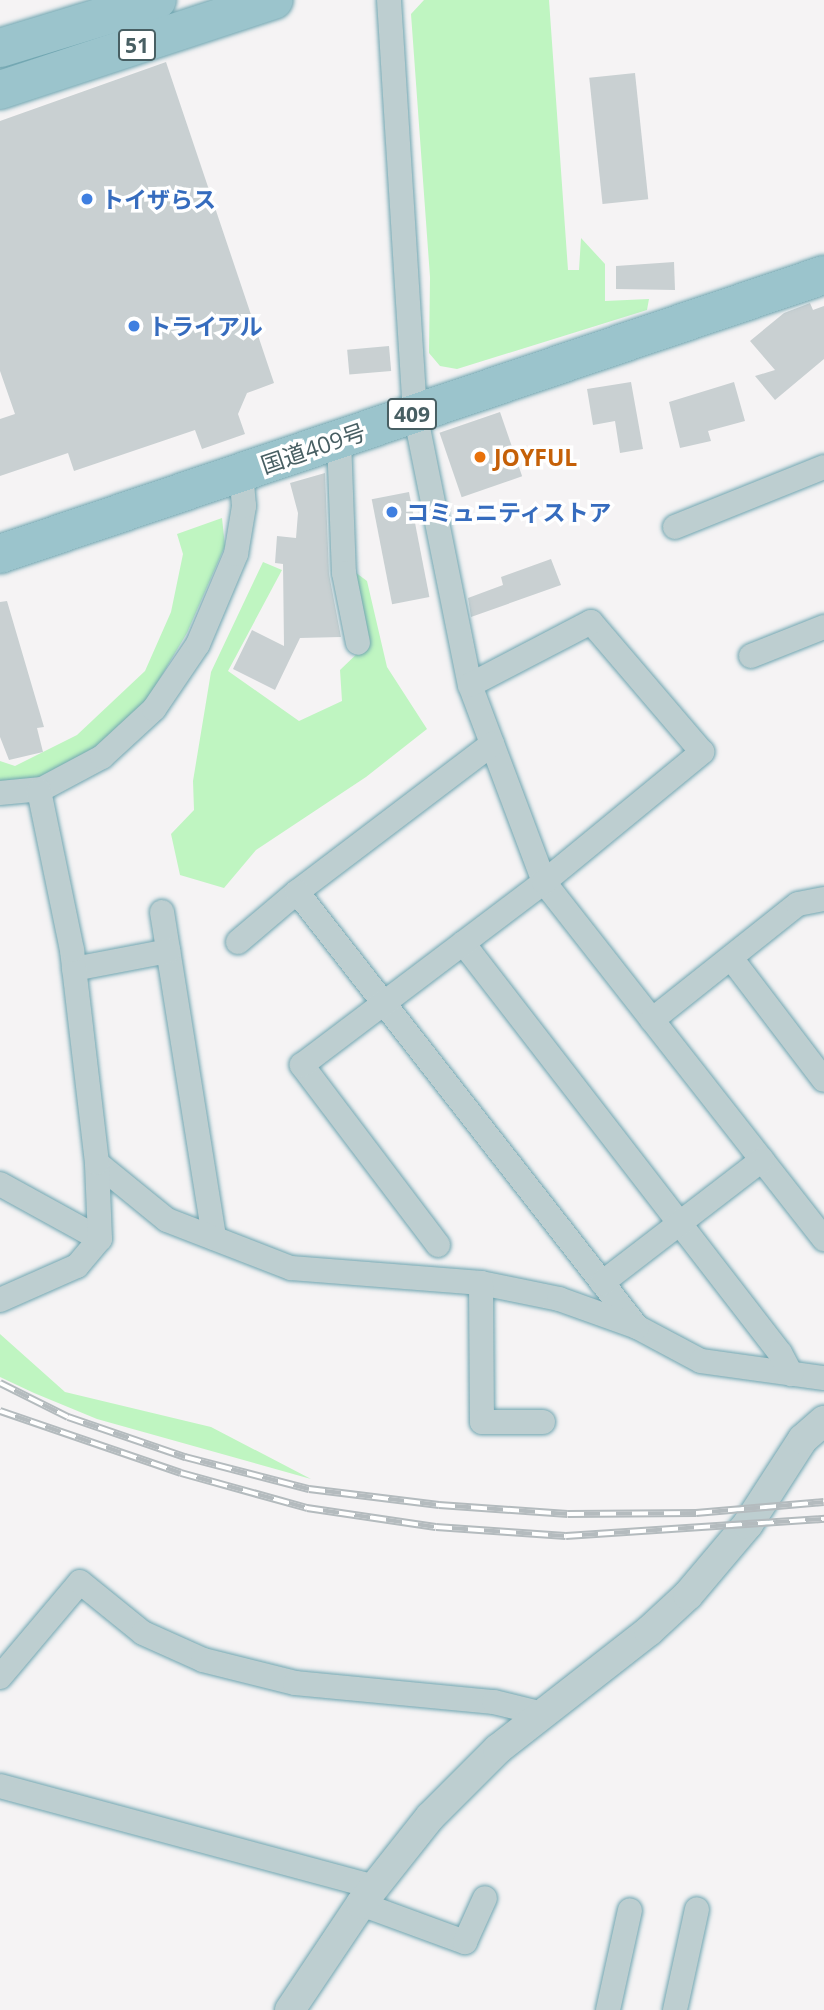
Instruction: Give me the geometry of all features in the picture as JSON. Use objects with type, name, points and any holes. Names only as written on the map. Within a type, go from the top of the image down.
[{"type":"highway","name":"51","points":[[0,48],[157,0]]},
{"type":"highway","name":"51","points":[[0,90],[274,0]]},
{"type":"highway","name":"国道409号","points":[[0,554],[824,275]]},
{"type":"street","points":[[388,0],[415,413],[470,685],[544,882],[824,1239]]},
{"type":"street","points":[[339,439],[344,573],[358,643]]},
{"type":"street","points":[[675,527],[824,467]]},
{"type":"street","points":[[0,793],[39,790],[102,757],[154,709],[198,644],[236,554],[244,506],[241,473]]},
{"type":"street","points":[[438,1245],[302,1065],[544,882],[702,752],[591,622],[470,685]]},
{"type":"street","points":[[751,656],[824,627]]},
{"type":"street","points":[[238,942],[297,892],[492,744]]},
{"type":"street","points":[[0,1300],[77,1266],[100,1239],[97,1163],[74,970],[39,790]]},
{"type":"street","points":[[297,892],[637,1327]]},
{"type":"street","points":[[652,1020],[798,904],[824,899]]},
{"type":"street","points":[[162,912],[214,1238]]},
{"type":"street","points":[[463,943],[679,1226],[780,1353],[791,1374]]},
{"type":"street","points":[[74,970],[168,951]]},
{"type":"street","points":[[731,958],[824,1080]]},
{"type":"street","points":[[602,1283],[762,1160]]},
{"type":"street","points":[[97,1163],[167,1220],[291,1268],[481,1283],[559,1299],[637,1327],[701,1361],[824,1378]]},
{"type":"street","points":[[0,1184],[100,1239]]},
{"type":"street","points":[[481,1283],[482,1422],[543,1422]]},
{"type":"street","points":[[290,2010],[368,1896],[430,1817],[498,1749],[688,1595],[748,1524],[803,1439],[824,1421]]},
{"type":"street","points":[[0,1677],[80,1581],[143,1633],[203,1660],[295,1683],[494,1702],[543,1714]]},
{"type":"street","points":[[0,1786],[368,1896],[465,1942],[485,1898]]},
{"type":"street","points":[[675,2010],[697,1909]]},
{"type":"street","points":[[608,2010],[629,1910]]},
{"type":"green space","points":[[424,0],[549,0],[568,270],[579,270],[581,238],[605,264],[605,301],[649,299],[647,310],[457,369],[440,366],[429,353],[430,277],[411,14]]},
{"type":"green space","points":[[222,518],[225,546],[187,633],[147,700],[117,734],[50,776],[0,784],[0,761],[15,766],[77,735],[145,671],[171,612],[183,554],[177,534]]},
{"type":"green space","points":[[263,562],[282,570],[228,671],[299,721],[342,701],[340,670],[365,646],[355,572],[367,581],[387,667],[427,729],[366,777],[256,850],[224,888],[180,875],[171,834],[194,810],[193,781],[211,672]]},
{"type":"green space","points":[[0,1334],[65,1392],[211,1427],[311,1479],[97,1419],[34,1393],[0,1377]]},
{"type":"building","points":[[166,62],[274,383],[247,393],[238,414],[245,434],[202,449],[195,430],[74,471],[68,453],[0,476],[0,419],[15,414],[0,371],[0,121]]},
{"type":"building","points":[[635,73],[648,199],[603,204],[589,78]]},
{"type":"building","points":[[674,262],[675,290],[616,289],[616,266]]},
{"type":"building","points":[[810,303],[813,310],[824,306],[824,359],[775,400],[755,376],[775,370],[750,341],[784,313]]},
{"type":"building","points":[[389,346],[391,371],[349,375],[347,350]]},
{"type":"building","points":[[631,382],[643,449],[620,453],[615,421],[593,425],[587,389]]},
{"type":"building","points":[[734,382],[745,421],[708,431],[711,441],[680,448],[669,402]]},
{"type":"building","points":[[500,412],[522,476],[462,497],[439,433]]},
{"type":"building","points":[[325,473],[329,574],[341,637],[300,638],[275,690],[233,669],[252,630],[284,646],[283,564],[275,563],[277,536],[296,538],[298,513],[290,483]]},
{"type":"building","points":[[409,492],[429,597],[392,604],[372,499]]},
{"type":"building","points":[[551,559],[561,585],[471,617],[468,598],[503,585],[501,577]]},
{"type":"building","points":[[7,601],[44,727],[37,728],[43,752],[9,760],[0,737],[0,602]]},
{"type":"railway","points":[[0,1383],[68,1417],[185,1457],[309,1489],[439,1505],[568,1514],[696,1513],[824,1502]]},
{"type":"railway","points":[[0,1411],[181,1473],[307,1508],[436,1527],[566,1536],[824,1519]]},
{"type":"place","name":"トイザらス","points":[[87,199]]},
{"type":"place","name":"トライアル","points":[[134,326]]},
{"type":"place","name":"JOYFUL","points":[[480,457]]},
{"type":"place","name":"コミュニティストア","points":[[392,512]]}]
